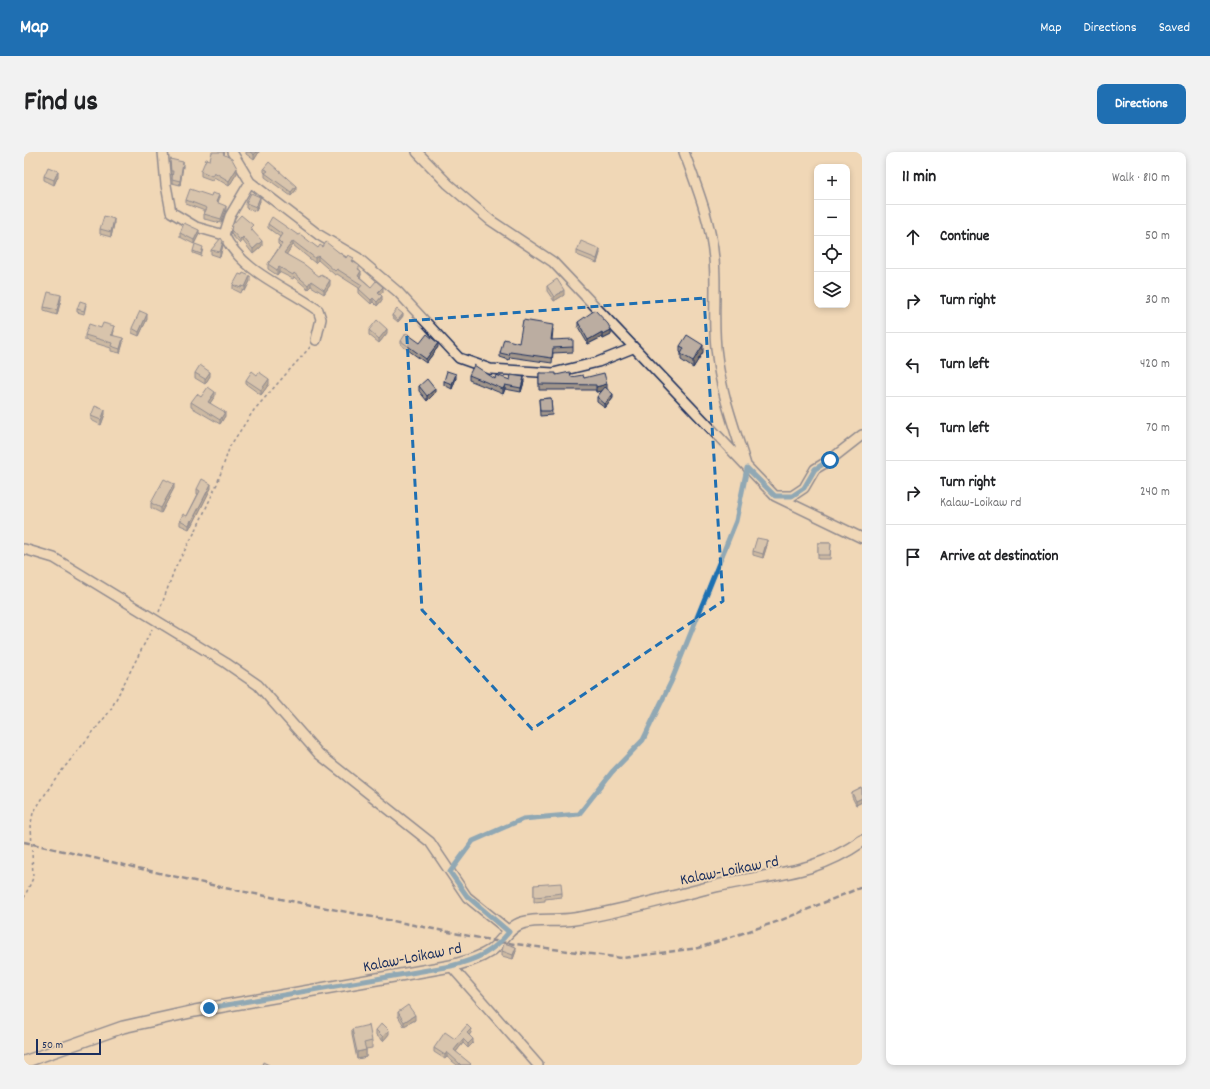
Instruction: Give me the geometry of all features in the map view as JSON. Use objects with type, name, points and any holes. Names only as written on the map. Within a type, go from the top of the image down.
[{"type":"main road","name":"Kalaw-Loikaw rd","points":[[24,1062],[123,1027],[188,1012],[451,966],[472,960],[491,950],[509,932],[522,923],[573,920],[719,886],[789,874],[816,866],[843,853],[862,841]]},
{"type":"street","points":[[164,152],[166,185],[171,212],[196,227],[224,235],[231,248],[249,267],[318,310],[321,320],[316,340]]},
{"type":"street","points":[[232,152],[250,182],[319,235],[358,258],[398,292],[459,358],[490,369],[553,373],[598,362],[633,348]]},
{"type":"street","points":[[418,152],[448,184],[490,220],[553,262],[775,496],[862,538]]},
{"type":"street","points":[[684,152],[700,196],[710,230],[714,260],[715,331],[718,367],[720,379],[747,468]]},
{"type":"street","points":[[224,235],[230,216],[250,182]]},
{"type":"street","points":[[775,496],[792,496],[804,488],[815,469],[830,460],[862,435]]},
{"type":"street","points":[[24,549],[54,558],[226,663],[258,685],[319,754],[430,842],[467,896],[509,932]]},
{"type":"street","points":[[451,966],[538,1065]]},
{"type":"path","points":[[450,872],[473,841],[523,819],[579,814],[612,772],[643,740],[674,676],[736,521],[747,468]]},
{"type":"highlighted area","points":[[704,298],[723,601],[532,729],[422,610],[406,321]]},
{"type":"building","points":[[212,152],[224,152],[223,154],[232,159],[237,168],[229,181],[214,172],[212,176],[201,171],[206,159],[210,160]]},
{"type":"building","points":[[170,159],[183,162],[180,181],[172,179],[173,171],[171,171]]},
{"type":"building","points":[[269,162],[296,186],[291,192],[265,173],[268,171],[264,168]]},
{"type":"building","points":[[48,167],[58,171],[54,180],[44,176]]},
{"type":"building","points":[[190,189],[211,196],[212,193],[219,195],[216,202],[226,206],[221,219],[204,214],[207,208],[186,200]]},
{"type":"building","points":[[251,193],[260,197],[256,207],[246,203]]},
{"type":"building","points":[[241,215],[253,225],[250,228],[262,241],[253,249],[243,237],[240,240],[231,230],[232,225]]},
{"type":"building","points":[[104,216],[114,219],[111,232],[100,229]]},
{"type":"building","points":[[272,217],[298,235],[300,234],[318,248],[320,245],[323,247],[326,242],[346,258],[348,255],[354,258],[352,261],[360,266],[358,269],[361,271],[358,276],[371,287],[376,281],[383,287],[378,292],[382,296],[377,302],[373,298],[371,300],[359,289],[362,285],[337,269],[335,271],[318,256],[315,258],[293,241],[284,253],[305,265],[320,277],[321,275],[330,280],[324,290],[311,281],[308,285],[294,273],[293,275],[279,267],[277,270],[268,264],[282,244],[278,240],[282,234],[268,224]]},
{"type":"building","points":[[184,223],[199,230],[194,240],[180,233]]},
{"type":"building","points":[[221,238],[223,241],[220,252],[211,250]]},
{"type":"building","points":[[581,241],[600,249],[597,259],[577,251]]},
{"type":"building","points":[[195,244],[203,247],[201,254],[193,251]]},
{"type":"building","points":[[243,273],[250,276],[245,287],[242,286],[241,288],[233,285],[239,274],[242,275]]},
{"type":"building","points":[[557,279],[564,290],[554,297],[547,286]]},
{"type":"building","points":[[48,292],[61,295],[57,310],[44,307]]},
{"type":"building","points":[[80,301],[86,303],[84,311],[77,309]]},
{"type":"building","points":[[397,309],[403,314],[398,320],[392,315]]},
{"type":"building","points":[[595,310],[608,324],[611,330],[603,334],[602,332],[588,340],[578,322]]},
{"type":"building","points":[[140,311],[147,314],[139,332],[132,328]]},
{"type":"building","points":[[377,320],[387,329],[379,339],[369,330]]},
{"type":"building","points":[[523,320],[553,325],[551,340],[573,339],[573,347],[553,348],[552,358],[510,352],[509,355],[500,353],[504,339],[519,343]]},
{"type":"building","points":[[103,323],[114,326],[111,335],[123,338],[120,349],[111,346],[112,343],[85,335],[89,324],[101,328]]},
{"type":"building","points":[[406,333],[420,343],[427,334],[438,343],[426,359],[401,341]]},
{"type":"building","points":[[687,335],[703,345],[693,361],[681,354],[684,348],[680,346]]},
{"type":"building","points":[[200,365],[210,372],[205,379],[195,373]]},
{"type":"building","points":[[474,365],[495,379],[496,375],[510,380],[511,375],[524,377],[521,388],[505,385],[503,389],[469,375]]},
{"type":"building","points":[[252,371],[257,375],[259,372],[269,379],[261,390],[246,380]]},
{"type":"building","points":[[447,371],[456,374],[452,384],[444,381]]},
{"type":"building","points":[[570,372],[571,377],[583,375],[584,378],[604,373],[607,384],[596,387],[596,385],[539,384],[539,373],[556,373],[556,375]]},
{"type":"building","points":[[427,379],[435,389],[427,396],[419,386]]},
{"type":"building","points":[[208,387],[215,392],[208,402],[225,412],[220,420],[191,402],[197,394],[201,397]]},
{"type":"building","points":[[605,387],[613,394],[605,404],[597,397]]},
{"type":"building","points":[[551,398],[552,411],[540,411],[539,399]]},
{"type":"building","points":[[95,406],[105,410],[101,420],[91,416]]},
{"type":"building","points":[[164,479],[174,484],[161,508],[151,503]]},
{"type":"building","points":[[202,479],[211,484],[189,525],[180,520],[183,514],[187,516],[200,491],[197,489]]},
{"type":"building","points":[[757,538],[767,540],[763,554],[753,551]]},
{"type":"building","points":[[818,543],[831,543],[830,555],[818,555]]},
{"type":"building","points":[[862,788],[862,798],[856,801],[852,793]]},
{"type":"building","points":[[561,883],[562,893],[534,897],[534,885]]},
{"type":"building","points":[[504,943],[516,947],[513,955],[502,951]]},
{"type":"building","points":[[408,1005],[415,1015],[404,1022],[398,1012]]},
{"type":"building","points":[[382,1023],[389,1030],[383,1037],[376,1030]]},
{"type":"building","points":[[369,1025],[372,1041],[364,1043],[366,1050],[357,1052],[352,1029]]},
{"type":"building","points":[[467,1025],[471,1029],[467,1033],[473,1039],[468,1044],[463,1039],[454,1050],[471,1064],[461,1065],[447,1052],[445,1055],[434,1048],[445,1032],[455,1039]]},
{"type":"building","points":[[263,1062],[269,1065],[262,1065]]},
{"type":"railway","points":[[24,842],[225,888],[500,942],[622,958],[698,948],[779,921],[862,887]]},
{"type":"route","points":[[209,1008],[451,966],[472,960],[491,950],[509,932],[467,896],[450,872],[473,841],[523,819],[579,814],[612,772],[643,740],[671,682],[736,521],[747,468],[775,496],[792,496],[804,488],[815,469],[830,460]]}]
